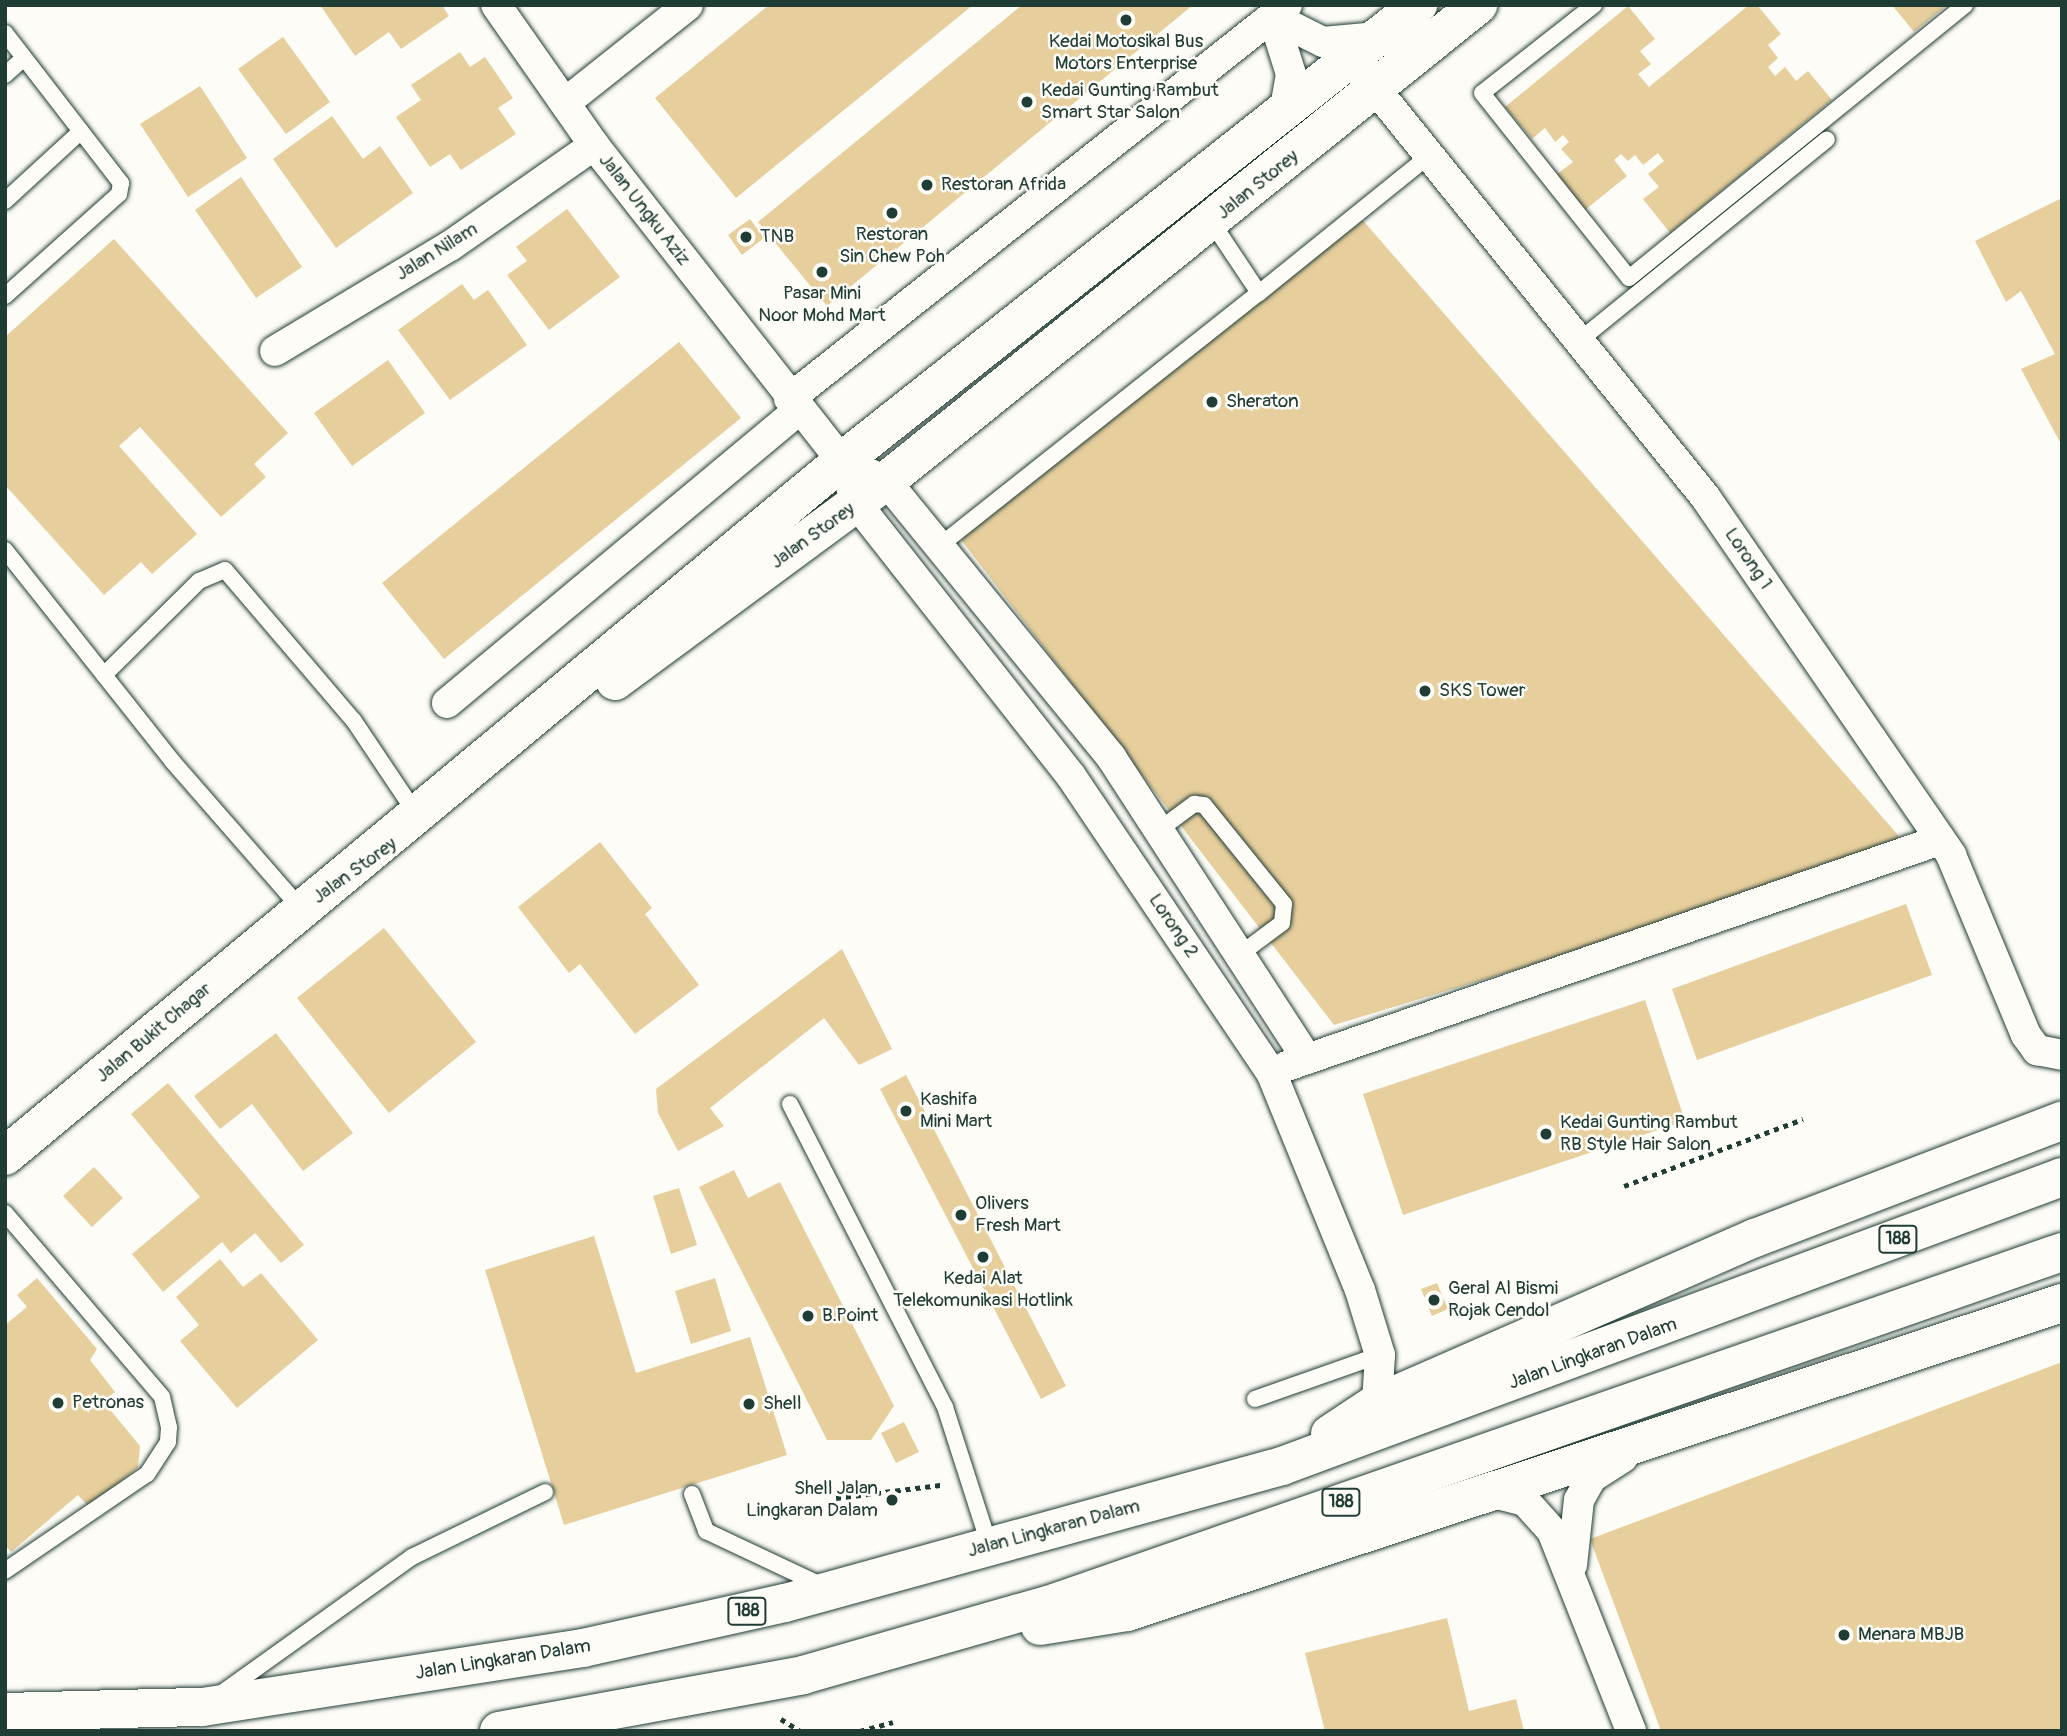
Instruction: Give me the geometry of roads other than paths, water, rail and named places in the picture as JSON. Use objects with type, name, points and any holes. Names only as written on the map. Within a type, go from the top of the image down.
[{"type":"main road","name":"Jalan Storey","points":[[302,910],[842,461],[1418,5]]},
{"type":"main road","name":"Jalan Storey","points":[[302,910],[872,492],[1377,90],[1478,5]]},
{"type":"main road","name":"Jalan Bukit Chagar","points":[[5,1156],[302,910]]},
{"type":"main road","points":[[1282,1466],[1377,1403],[1755,1238],[2062,1121]]},
{"type":"main road","name":"Jalan Lingkaran Dalam","points":[[5,1712],[202,1707],[583,1648],[832,1590],[1282,1466],[1734,1302],[2062,1177]]},
{"type":"main road","name":"188","points":[[499,1731],[571,1725],[803,1675],[1057,1602],[2062,1252]]},
{"type":"main road","points":[[923,1641],[1127,1612],[2062,1303]]},
{"type":"street","name":"Jalan Ungku Aziz","points":[[496,5],[593,145],[794,405],[872,492]]},
{"type":"street","points":[[565,103],[688,5]]},
{"type":"street","points":[[1280,11],[1323,42],[1365,48]]},
{"type":"street","points":[[1280,11],[1291,74],[1284,112]]},
{"type":"street","points":[[447,703],[794,405],[1280,11]]},
{"type":"street","name":"Lorong 1","points":[[1365,48],[1377,90],[1706,498],[1940,840],[1959,872],[2026,1035],[2037,1050],[2062,1055]]},
{"type":"street","name":"Jalan Nilam","points":[[275,351],[450,246],[593,145]]},
{"type":"street","points":[[872,492],[938,547],[1111,757],[1307,1059]]},
{"type":"street","name":"Lorong 2","points":[[872,492],[1071,776],[1271,1072],[1360,1290],[1380,1355],[1377,1403]]},
{"type":"street","points":[[1271,1072],[1940,840]]},
{"type":"street","points":[[1573,1572],[1573,1523],[1591,1478],[1653,1440]]},
{"type":"street","points":[[1493,1493],[1525,1502],[1538,1514],[1573,1572],[1631,1731]]},
{"type":"lane","points":[[1594,5],[1482,93],[1629,278],[1965,5]]},
{"type":"lane","points":[[5,33],[121,183],[119,194],[5,296]]},
{"type":"lane","points":[[5,75],[24,58]]},
{"type":"lane","points":[[5,201],[81,131]]},
{"type":"lane","points":[[1580,340],[1827,139]]},
{"type":"lane","points":[[938,547],[1430,155]]},
{"type":"lane","points":[[1212,221],[1259,293]]},
{"type":"lane","points":[[5,550],[104,675],[302,910]]},
{"type":"lane","points":[[104,675],[199,581],[225,570],[354,721],[417,815]]},
{"type":"lane","points":[[1159,830],[1194,804],[1203,805],[1284,904],[1282,923],[1240,955]]},
{"type":"lane","points":[[790,1104],[945,1407],[990,1546]]},
{"type":"lane","points":[[5,1213],[162,1397],[169,1427],[168,1442],[148,1474],[5,1571]]},
{"type":"lane","points":[[1255,1399],[1380,1355]]},
{"type":"lane","points":[[202,1707],[412,1557],[545,1492]]},
{"type":"lane","points":[[692,1494],[706,1531],[832,1590]]},
{"type":"place","name":"Kedai Motosikal Bus Motors Enterprise","points":[[1126,20]]},
{"type":"place","name":"Kedai Gunting Rambut Smart Star Salon","points":[[1027,102]]},
{"type":"place","name":"Restoran Afrida","points":[[927,185]]},
{"type":"place","name":"Restoran Sin Chew Poh","points":[[892,213]]},
{"type":"place","name":"TNB","points":[[746,237]]},
{"type":"place","name":"Pasar Mini Noor Mohd Mart","points":[[822,272]]},
{"type":"place","name":"Sheraton","points":[[1212,402]]},
{"type":"place","name":"SKS Tower","points":[[1425,691]]},
{"type":"place","name":"Kashifa Mini Mart","points":[[906,1111]]},
{"type":"place","name":"Kedai Gunting Rambut RB Style Hair Salon","points":[[1546,1134]]},
{"type":"place","name":"Olivers Fresh Mart","points":[[961,1215]]},
{"type":"place","name":"Kedai Alat Telekomunikasi Hotlink","points":[[983,1257]]},
{"type":"place","name":"Geral Al Bismi Rojak Cendol","points":[[1434,1300]]},
{"type":"place","name":"B.Point","points":[[808,1316]]},
{"type":"place","name":"Petronas","points":[[58,1403]]},
{"type":"place","name":"Shell","points":[[749,1404]]},
{"type":"place","name":"Shell Jalan Lingkaran Dalam","points":[[892,1500]]},
{"type":"place","name":"Menara MBJB","points":[[1844,1635]]}]
